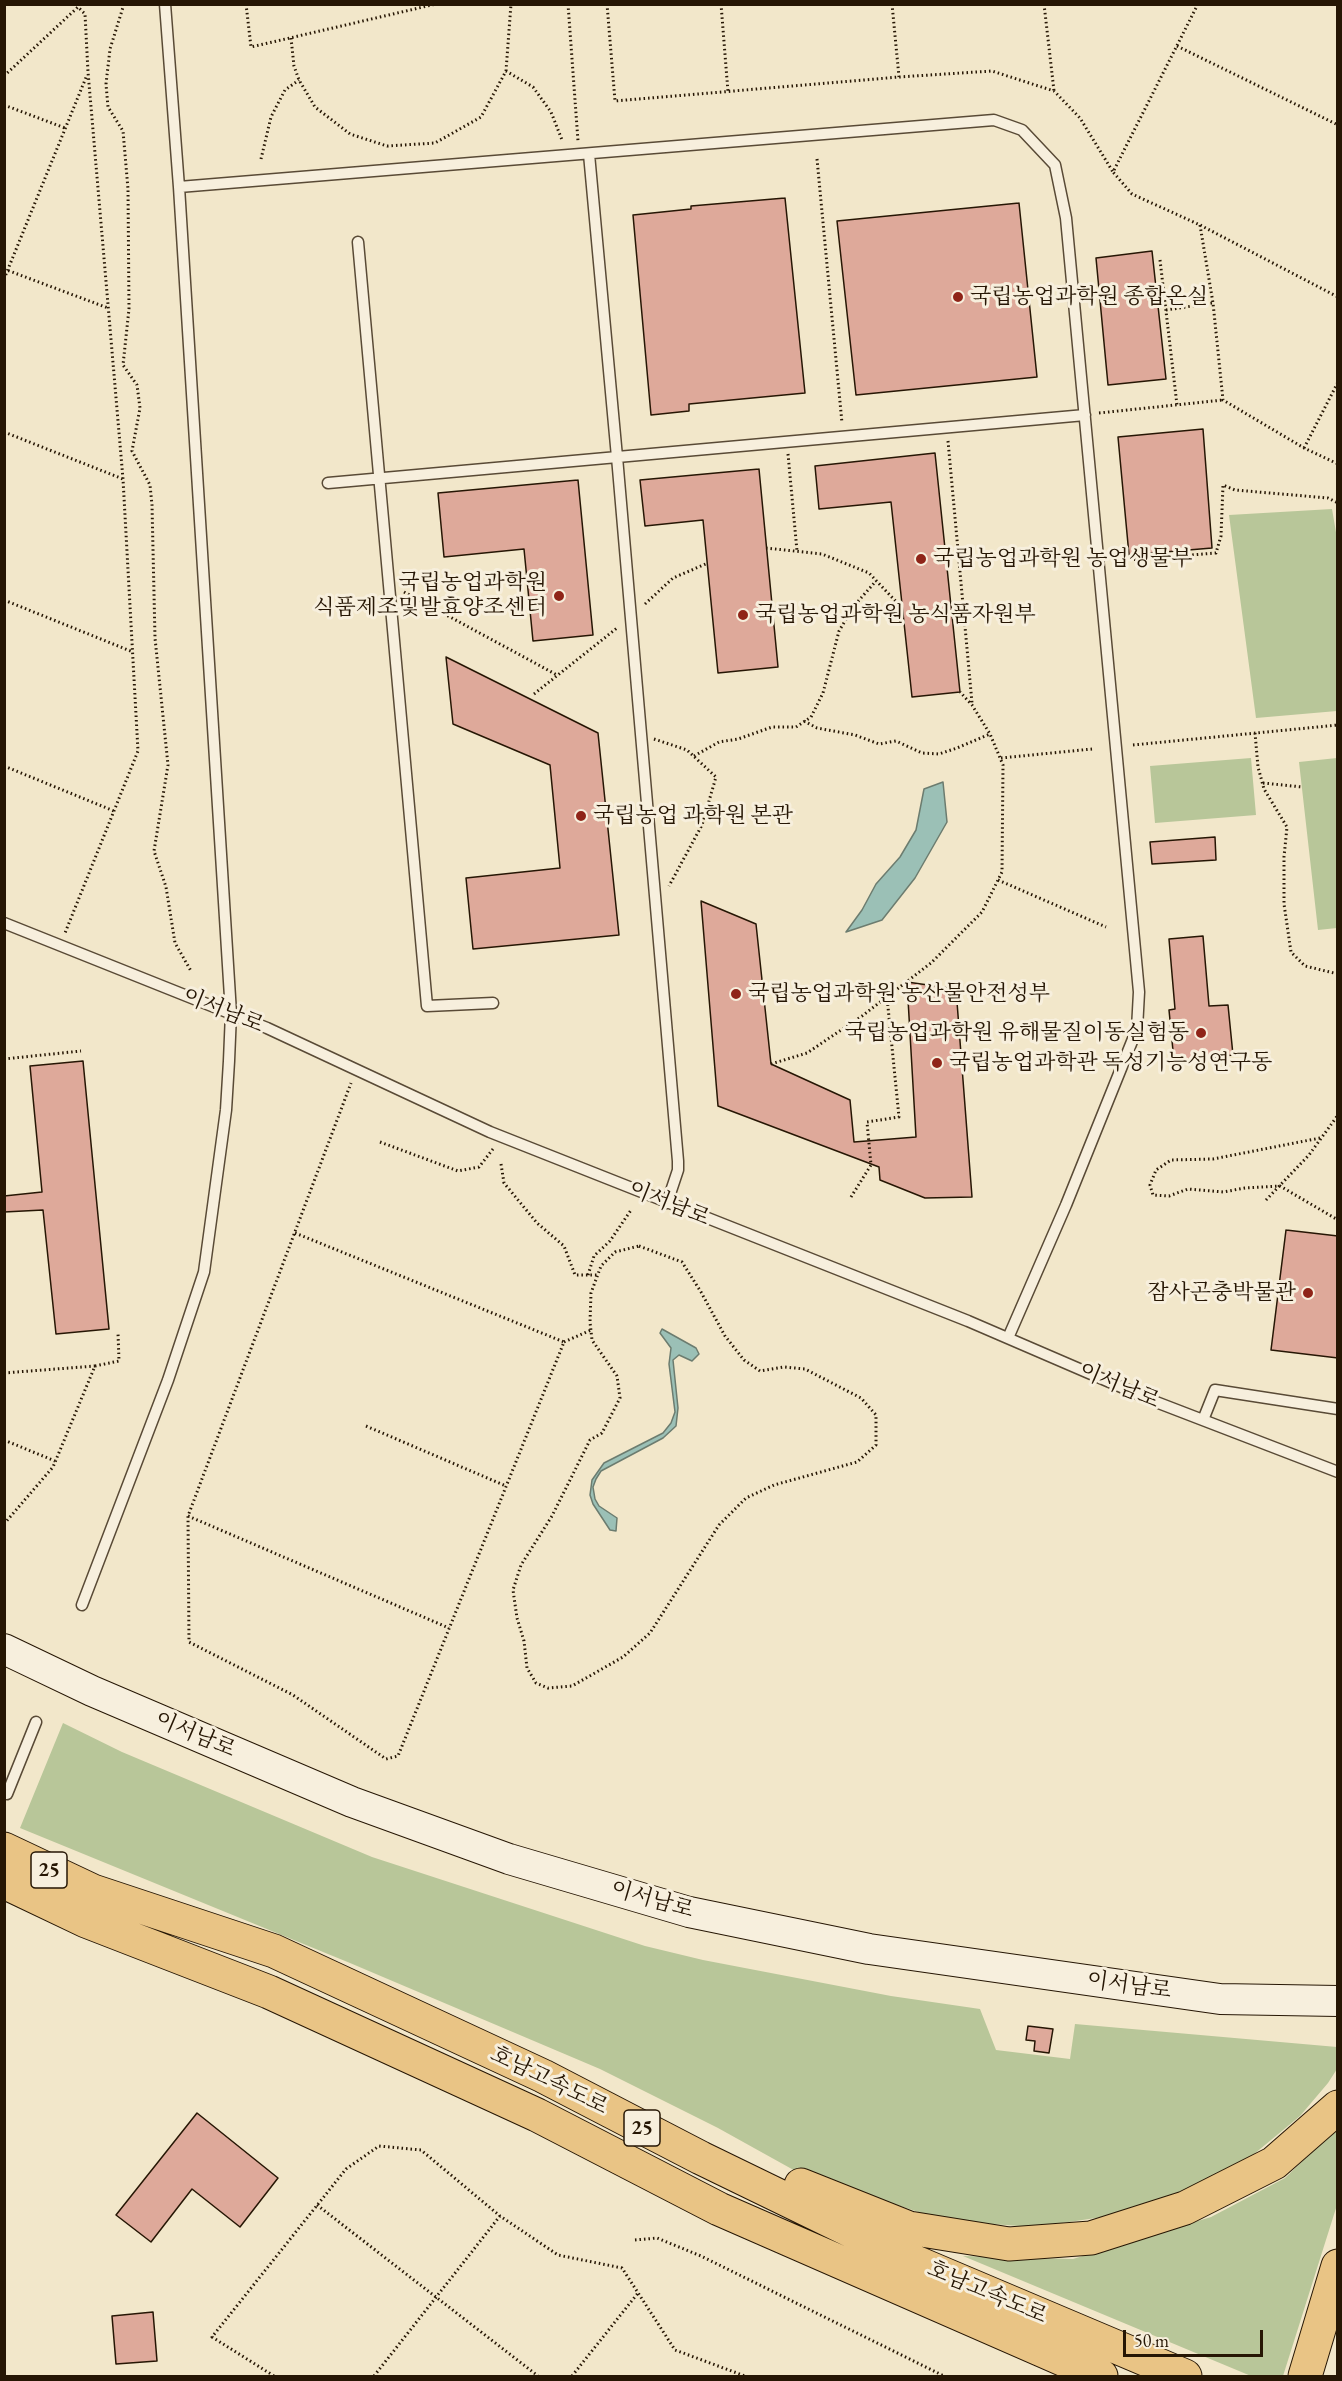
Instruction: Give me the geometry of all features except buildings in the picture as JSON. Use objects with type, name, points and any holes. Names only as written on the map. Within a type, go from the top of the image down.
[{"type":"highway","name":"호남고속도로","points":[[4,1850],[93,1891],[274,1951],[543,2076],[701,2158],[913,2261],[1185,2376]]},
{"type":"highway","name":"호남고속도로","points":[[4,1882],[86,1921],[279,1997],[537,2115],[719,2209],[1101,2376]]},
{"type":"highway","points":[[701,2158],[708,2147],[909,2228],[1009,2244],[1091,2238],[1185,2208],[1274,2163],[1338,2107]]},
{"type":"highway","points":[[1327,2376],[1329,2329],[1338,2266]]},
{"type":"highway","points":[[1305,2376],[1329,2329]]},
{"type":"main road","name":"이서남로","points":[[4,1649],[92,1691],[352,1802],[509,1859],[689,1911],[869,1949],[1220,1999],[1338,2001]]},
{"type":"lane","points":[[82,1605],[168,1380],[204,1272],[226,1110],[231,1013],[179,187],[165,4]]},
{"type":"lane","points":[[179,187],[994,120],[1022,130],[1055,165],[1066,218],[1139,992],[1137,1029],[1066,1205],[1008,1338]]},
{"type":"lane","points":[[584,154],[617,457],[678,1161],[678,1170],[667,1203]]},
{"type":"lane","points":[[358,242],[427,1006],[494,1003]]},
{"type":"lane","points":[[328,483],[1085,414]]},
{"type":"lane","name":"이서남로","points":[[4,923],[231,1013],[501,1137],[1008,1338],[1156,1402],[1338,1472]]},
{"type":"lane","points":[[1203,1420],[1215,1390],[1338,1409]]},
{"type":"lane","points":[[7,1794],[36,1722]]},
{"type":"path","points":[[124,4],[110,49],[105,84],[108,107],[123,131],[128,189],[129,309],[123,365],[137,385],[140,408],[132,451],[150,485],[152,506],[155,638],[168,765],[154,851],[166,887],[175,943],[190,971]]},
{"type":"path","points":[[246,4],[251,47],[436,4]]},
{"type":"path","points":[[291,38],[294,66],[299,80],[315,107],[350,134],[387,146],[435,143],[481,117],[506,71],[511,4]]},
{"type":"path","points":[[568,4],[584,154]]},
{"type":"path","points":[[607,4],[615,101],[992,71],[1054,91],[1080,118],[1113,172],[1132,194],[1200,225],[1338,297]]},
{"type":"path","points":[[721,4],[728,92]]},
{"type":"path","points":[[892,4],[898,77]]},
{"type":"path","points":[[1044,4],[1054,91]]},
{"type":"path","points":[[1113,172],[1198,4]]},
{"type":"path","points":[[4,76],[78,7],[86,14],[88,72],[123,479],[138,751],[60,945]]},
{"type":"path","points":[[1177,46],[1338,125]]},
{"type":"path","points":[[506,71],[532,87],[551,112],[562,140]]},
{"type":"path","points":[[4,279],[6,269],[88,72]]},
{"type":"path","points":[[261,159],[271,117],[285,90],[299,80]]},
{"type":"path","points":[[4,105],[65,128]]},
{"type":"path","points":[[817,159],[843,436]]},
{"type":"path","points":[[1200,225],[1213,303],[1223,400]]},
{"type":"path","points":[[1160,260],[1177,405]]},
{"type":"path","points":[[6,269],[108,308]]},
{"type":"path","points":[[1166,310],[1213,303]]},
{"type":"path","points":[[1304,448],[1338,382]]},
{"type":"path","points":[[1085,414],[1223,400],[1304,448],[1338,464]]},
{"type":"path","points":[[947,427],[972,705]]},
{"type":"path","points":[[4,432],[123,479]]},
{"type":"path","points":[[787,441],[797,551]]},
{"type":"path","points":[[1116,561],[1216,552],[1221,536],[1224,485],[1235,490],[1328,498],[1338,502]]},
{"type":"path","points":[[766,548],[822,554],[869,573],[903,609]]},
{"type":"path","points":[[534,694],[631,617],[673,578],[708,563]]},
{"type":"path","points":[[694,756],[719,742],[738,739],[772,727],[796,727],[811,717],[823,693],[839,631],[854,606],[876,580]]},
{"type":"path","points":[[389,584],[557,675]]},
{"type":"path","points":[[4,600],[133,652]]},
{"type":"path","points":[[771,1064],[807,1053],[887,997],[931,963],[982,912],[1002,872],[1004,765],[990,734],[972,705],[960,692]]},
{"type":"path","points":[[804,721],[817,728],[855,735],[879,744],[896,741],[922,753],[939,754],[990,734]]},
{"type":"path","points":[[1133,745],[1338,725]]},
{"type":"path","points":[[1255,733],[1258,767],[1263,783],[1287,827],[1284,857],[1284,904],[1291,952],[1305,966],[1338,974]]},
{"type":"path","points":[[641,735],[687,750],[716,777],[702,825],[656,909]]},
{"type":"path","points":[[1001,758],[1092,749]]},
{"type":"path","points":[[4,766],[114,811]]},
{"type":"path","points":[[1263,783],[1302,787]]},
{"type":"path","points":[[998,880],[1107,927]]},
{"type":"path","points":[[852,1197],[871,1166],[867,1122],[899,1116],[887,997]]},
{"type":"path","points":[[4,1059],[81,1052]]},
{"type":"path","points":[[356,1070],[188,1516],[189,1642],[293,1695],[386,1760],[398,1756],[564,1342],[591,1330]]},
{"type":"path","points":[[1266,1200],[1309,1155],[1338,1115]]},
{"type":"path","points":[[380,1142],[458,1171],[479,1167],[501,1137]]},
{"type":"path","points":[[1320,1138],[1214,1159],[1171,1160],[1156,1170],[1150,1185],[1153,1195],[1169,1196],[1188,1189],[1222,1192],[1280,1186],[1338,1220]]},
{"type":"path","points":[[501,1164],[504,1183],[537,1222],[564,1246],[575,1275],[598,1275]]},
{"type":"path","points":[[588,1275],[594,1256],[610,1240],[630,1210]]},
{"type":"path","points":[[295,1233],[564,1342]]},
{"type":"path","points":[[639,1246],[682,1262],[725,1336],[744,1360],[760,1371],[784,1367],[805,1369],[861,1398],[876,1415],[876,1445],[857,1462],[774,1485],[746,1498],[719,1525],[650,1633],[623,1657],[572,1686],[548,1688],[536,1683],[527,1668],[524,1641],[517,1618],[513,1590],[521,1565],[552,1516],[590,1440],[602,1433],[620,1398],[617,1376],[592,1340],[591,1293],[598,1275],[601,1266],[615,1252],[639,1246]]},
{"type":"path","points":[[4,1373],[95,1366],[119,1361],[118,1333]]},
{"type":"path","points":[[4,1524],[52,1467],[95,1366]]},
{"type":"path","points":[[366,1425],[507,1486]]},
{"type":"path","points":[[4,1440],[55,1461]]},
{"type":"path","points":[[188,1516],[449,1628]]},
{"type":"path","points":[[274,2376],[212,2337],[346,2169],[379,2146],[421,2150],[500,2216],[558,2255],[622,2268],[675,2350],[746,2376]]},
{"type":"path","points":[[317,2205],[538,2376]]},
{"type":"path","points":[[374,2376],[500,2216]]},
{"type":"path","points":[[635,2240],[657,2238],[700,2256],[944,2376]]},
{"type":"path","points":[[572,2376],[638,2293]]},
{"type":"green space","points":[[1332,509],[1338,544],[1337,711],[1256,718],[1229,515]]},
{"type":"green space","points":[[1251,758],[1256,815],[1155,823],[1150,766]]},
{"type":"green space","points":[[1337,758],[1337,928],[1318,930],[1299,762]]},
{"type":"green space","points":[[63,1723],[122,1752],[372,1857],[645,1946],[703,1960],[891,1996],[980,2009],[996,2050],[1070,2059],[1075,2024],[1337,2047],[1337,2069],[1300,2116],[1248,2159],[1189,2189],[1123,2214],[1035,2227],[946,2221],[799,2173],[718,2128],[600,2069],[350,1963],[20,1828]]},
{"type":"green space","points":[[1337,2128],[1337,2205],[1283,2376],[1251,2376],[963,2256],[1073,2259],[1211,2217],[1285,2178]]},
{"type":"water","points":[[943,782],[947,822],[915,878],[882,920],[846,932],[862,910],[876,884],[900,857],[916,830],[924,789]]},
{"type":"water","points":[[662,1329],[696,1348],[699,1354],[692,1361],[679,1355],[673,1360],[678,1408],[676,1426],[663,1438],[601,1471],[596,1479],[593,1487],[595,1499],[599,1506],[617,1518],[616,1531],[610,1530],[593,1504],[590,1495],[592,1480],[604,1463],[663,1433],[671,1423],[675,1412],[669,1364],[671,1348],[660,1333]]},
{"type":"place","name":"국립농업과학원 종합온실","points":[[958,297]]},
{"type":"place","name":"국립농업과학원 농업생물부","points":[[921,559]]},
{"type":"place","name":"국립농업과학원 식품제조및발효양조센터","points":[[559,596]]},
{"type":"place","name":"국립농업과학원 농식품자원부","points":[[743,615]]},
{"type":"place","name":"국립농업 과학원 본관","points":[[581,816]]},
{"type":"place","name":"국립농업과학원 농산물안전성부","points":[[736,994]]},
{"type":"place","name":"국립농업과학원 유해물질이동실험동","points":[[1201,1033]]},
{"type":"place","name":"국립농업과학관 독성기능성연구동","points":[[937,1063]]},
{"type":"place","name":"잠사곤충박물관","points":[[1308,1293]]}]
